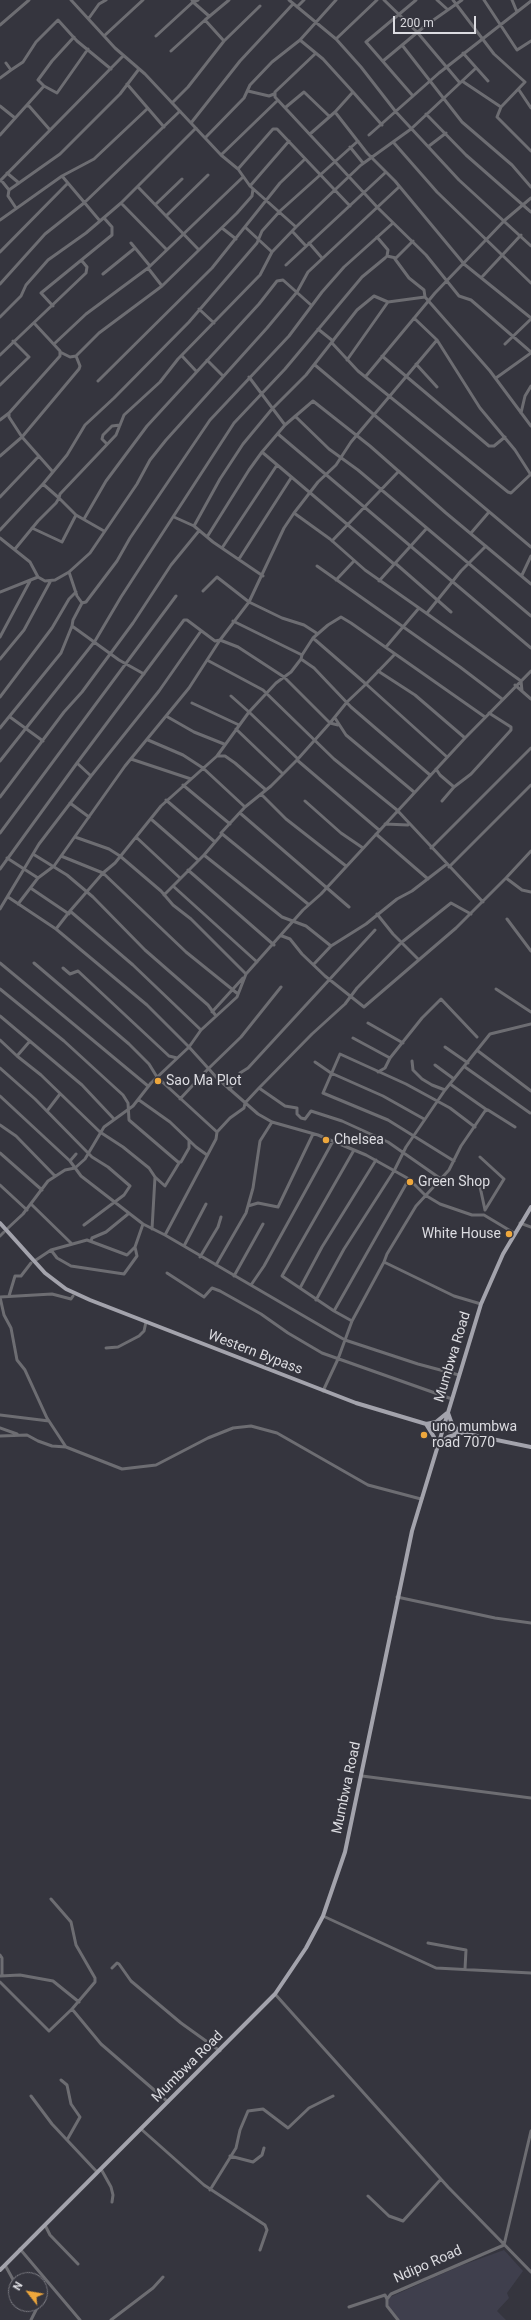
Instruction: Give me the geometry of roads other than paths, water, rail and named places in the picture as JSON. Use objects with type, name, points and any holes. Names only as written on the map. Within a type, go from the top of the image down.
[{"type":"main road","name":"Mumbwa Road","points":[[0,2270],[220,2051],[275,1994],[306,1948],[323,1916],[345,1852],[362,1776],[397,1596],[412,1531],[481,1304],[514,1233],[531,1207]]},
{"type":"main road","name":"Western Bypass","points":[[0,1223],[33,1261],[58,1284],[90,1300],[323,1391],[443,1429],[531,1448]]},
{"type":"main road","points":[[448,1412],[452,1424],[462,1434],[448,1437],[437,1447],[434,1437],[426,1424],[436,1422],[448,1412]]},
{"type":"street","points":[[0,25],[29,0]]},
{"type":"street","points":[[71,0],[123,56],[139,69],[205,138],[238,169],[250,186],[280,211],[296,227]]},
{"type":"street","points":[[89,18],[99,4],[106,0]]},
{"type":"street","points":[[104,36],[143,0]]},
{"type":"street","points":[[156,36],[193,1],[198,0]]},
{"type":"street","points":[[171,51],[229,0]]},
{"type":"street","points":[[289,0],[336,39],[411,129],[464,184],[505,220],[531,246]]},
{"type":"street","points":[[297,7],[304,0]]},
{"type":"street","points":[[205,138],[248,91],[252,83],[272,62],[300,40],[317,23],[336,0]]},
{"type":"street","points":[[336,39],[372,1],[377,0]]},
{"type":"street","points":[[384,0],[417,32],[461,82],[501,107]]},
{"type":"street","points":[[413,96],[366,42],[416,0]]},
{"type":"street","points":[[436,0],[447,9]]},
{"type":"street","points":[[453,0],[455,5],[503,63],[525,82],[519,90],[501,107],[496,117],[531,151]]},
{"type":"street","points":[[383,61],[417,32],[447,9],[462,0]]},
{"type":"street","points":[[484,0],[517,50],[531,41]]},
{"type":"street","points":[[512,0],[517,12]]},
{"type":"street","points":[[193,1],[209,16]]},
{"type":"street","points":[[369,135],[447,66],[531,1]]},
{"type":"street","points":[[191,123],[240,61],[293,4]]},
{"type":"street","points":[[172,103],[188,87],[224,41],[260,6]]},
{"type":"street","points":[[205,20],[224,41]]},
{"type":"street","points":[[0,78],[23,62],[32,48],[56,21],[60,21],[74,37],[111,69]]},
{"type":"street","points":[[74,37],[52,61],[38,80],[44,86],[57,93],[88,49]]},
{"type":"street","points":[[300,40],[316,53],[382,125]]},
{"type":"street","points":[[402,45],[462,122],[512,165],[531,187]]},
{"type":"street","points":[[248,91],[269,96],[274,94],[316,53]]},
{"type":"street","points":[[463,53],[488,80]]},
{"type":"street","points":[[9,190],[0,181],[123,56]]},
{"type":"street","points":[[6,63],[11,70]]},
{"type":"street","points":[[15,549],[32,528],[54,507],[61,492],[118,433],[124,416],[160,382],[182,356],[260,275],[272,252],[292,231],[363,163],[394,143],[411,129],[476,68]]},
{"type":"street","points":[[16,208],[8,196],[9,190],[60,154],[120,94],[139,69]]},
{"type":"street","points":[[127,84],[147,109],[164,126]]},
{"type":"street","points":[[0,135],[28,106],[44,86]]},
{"type":"street","points":[[519,90],[531,108]]},
{"type":"street","points":[[286,108],[304,92],[329,116]]},
{"type":"street","points":[[310,134],[335,112],[353,92]]},
{"type":"street","points":[[274,94],[378,208],[413,241],[459,296],[471,300],[531,352],[496,378]]},
{"type":"street","points":[[221,154],[278,100]]},
{"type":"street","points":[[0,106],[15,118]]},
{"type":"street","points":[[28,106],[50,130]]},
{"type":"street","points":[[0,220],[62,176],[94,158],[147,109]]},
{"type":"street","points":[[0,284],[45,234],[84,202],[180,112]]},
{"type":"street","points":[[335,112],[371,157],[386,172],[464,264],[531,319],[505,344]]},
{"type":"street","points":[[426,114],[466,155],[531,212]]},
{"type":"street","points":[[0,317],[21,296],[23,288],[48,260],[122,203],[196,128]]},
{"type":"street","points":[[238,169],[273,129],[280,131],[319,175],[350,206]]},
{"type":"street","points":[[429,146],[446,133]]},
{"type":"street","points":[[250,186],[290,141]]},
{"type":"street","points":[[0,530],[67,456],[84,425],[122,390],[199,309],[259,239],[262,231],[280,211],[335,160],[358,141]]},
{"type":"street","points":[[394,143],[419,173],[531,283]]},
{"type":"street","points":[[350,147],[363,163]]},
{"type":"street","points":[[98,381],[175,307],[212,268],[288,175],[305,159]]},
{"type":"street","points":[[286,265],[386,172]]},
{"type":"street","points":[[7,173],[18,183]]},
{"type":"street","points":[[166,216],[208,175]]},
{"type":"street","points":[[62,176],[67,184],[100,221]]},
{"type":"street","points":[[54,344],[82,318],[149,267],[166,249],[243,177]]},
{"type":"street","points":[[156,204],[182,179]]},
{"type":"street","points":[[0,252],[67,184]]},
{"type":"street","points":[[138,187],[199,250]]},
{"type":"street","points":[[0,658],[24,630],[50,582],[69,572],[90,553],[158,450],[222,375],[256,341],[297,292],[303,278],[322,258],[378,208],[399,187]]},
{"type":"street","points":[[34,323],[60,352],[70,356],[76,356],[99,333],[162,286],[222,228],[250,198],[253,189]]},
{"type":"street","points":[[366,376],[447,280],[505,220],[531,198]]},
{"type":"street","points":[[122,203],[166,249]]},
{"type":"street","points":[[53,306],[41,294],[112,235],[112,227],[104,218]]},
{"type":"street","points":[[0,728],[61,653],[73,620],[82,603],[88,598],[117,561],[130,538],[207,423],[289,336],[311,305],[344,267],[393,223]]},
{"type":"street","points":[[246,227],[272,252]]},
{"type":"street","points":[[222,228],[236,239]]},
{"type":"street","points":[[292,231],[306,246]]},
{"type":"street","points":[[481,278],[502,253],[521,235]]},
{"type":"street","points":[[0,761],[27,729],[95,641],[229,430],[261,392],[285,369],[362,277],[387,256],[388,250],[378,237]]},
{"type":"street","points":[[395,259],[413,241]]},
{"type":"street","points":[[131,243],[162,286]]},
{"type":"street","points":[[309,244],[322,258]]},
{"type":"street","points":[[103,274],[135,248]]},
{"type":"street","points":[[387,256],[395,259],[409,278],[424,290],[425,296],[496,378],[531,426]]},
{"type":"street","points":[[0,355],[86,273],[87,269],[82,261]]},
{"type":"street","points":[[84,519],[106,481],[147,426],[280,280],[297,292],[311,305]]},
{"type":"street","points":[[194,526],[235,455],[272,409],[315,365],[352,316],[374,296],[388,302],[425,296]]},
{"type":"street","points":[[347,360],[388,302]]},
{"type":"street","points":[[199,309],[214,323]]},
{"type":"street","points":[[318,328],[347,360],[511,493],[531,474],[504,437],[480,408],[441,345],[414,318]]},
{"type":"street","points":[[18,904],[32,888],[38,878],[54,866],[131,759],[148,740],[208,660],[233,621],[249,602],[279,538],[294,513],[309,493],[336,465],[356,435],[437,340]]},
{"type":"street","points":[[0,385],[29,357],[13,341]]},
{"type":"street","points":[[432,346],[441,345]]},
{"type":"street","points":[[0,420],[9,413],[59,358],[60,352]]},
{"type":"street","points":[[0,456],[22,437],[80,366],[76,356]]},
{"type":"street","points":[[182,356],[196,371]]},
{"type":"street","points":[[382,356],[489,446],[494,446],[504,437]]},
{"type":"street","points":[[207,360],[222,375]]},
{"type":"street","points":[[416,364],[437,387]]},
{"type":"street","points":[[315,365],[373,416],[531,547]]},
{"type":"street","points":[[249,377],[285,425]]},
{"type":"street","points":[[521,413],[531,387]]},
{"type":"street","points":[[207,538],[262,452],[285,425],[313,401],[399,471],[531,584]]},
{"type":"street","points":[[9,413],[9,417],[22,437],[53,472]]},
{"type":"street","points":[[294,416],[329,449],[341,456],[381,489],[531,616]]},
{"type":"street","points":[[107,444],[102,439],[103,435],[112,426],[120,425]]},
{"type":"street","points":[[278,434],[531,648]]},
{"type":"street","points":[[262,452],[451,612]]},
{"type":"street","points":[[0,496],[14,485],[39,456]]},
{"type":"street","points":[[222,548],[277,465]]},
{"type":"street","points":[[332,541],[349,525],[364,507],[399,471]]},
{"type":"street","points":[[239,559],[291,478]]},
{"type":"street","points":[[43,484],[76,515],[104,531]]},
{"type":"street","points":[[471,533],[489,512]]},
{"type":"street","points":[[294,513],[332,541],[354,561],[379,580],[521,681],[522,691]]},
{"type":"street","points":[[32,528],[62,542],[76,515]]},
{"type":"street","points":[[174,517],[194,526],[198,532],[262,576]]},
{"type":"street","points":[[379,580],[427,528]]},
{"type":"street","points":[[0,797],[133,623],[171,565],[198,532]]},
{"type":"street","points":[[0,538],[30,562],[38,577],[50,582]]},
{"type":"street","points":[[427,613],[452,581],[486,546]]},
{"type":"street","points":[[522,575],[531,556]]},
{"type":"street","points":[[336,580],[354,561]]},
{"type":"street","points":[[317,566],[502,699]]},
{"type":"street","points":[[69,572],[76,592],[82,603]]},
{"type":"street","points":[[0,592],[38,577]]},
{"type":"street","points":[[203,591],[216,577],[249,602],[282,618],[304,625],[318,634]]},
{"type":"street","points":[[0,637],[30,581]]},
{"type":"street","points":[[0,697],[52,628],[69,599],[76,592]]},
{"type":"street","points":[[0,833],[127,665],[176,596]]},
{"type":"street","points":[[386,646],[419,608]]},
{"type":"street","points":[[56,929],[103,873],[120,856],[166,800],[217,756],[224,744],[249,712],[266,693],[291,672],[314,638],[341,618],[386,646],[395,654],[485,717]]},
{"type":"street","points":[[0,869],[184,620],[187,620],[215,641],[220,640],[238,647],[284,677],[330,723],[338,724]]},
{"type":"street","points":[[233,621],[302,655]]},
{"type":"street","points":[[72,626],[127,665],[144,674]]},
{"type":"street","points":[[0,909],[33,854],[70,803],[159,691],[201,631]]},
{"type":"street","points":[[314,638],[447,757]]},
{"type":"street","points":[[164,895],[204,855],[222,834],[221,833],[245,807],[266,790],[298,759],[335,718],[347,702],[395,654]]},
{"type":"street","points":[[301,659],[314,668],[347,702],[430,775]]},
{"type":"street","points":[[208,660],[256,684],[348,772],[397,810],[408,825],[482,902]]},
{"type":"street","points":[[378,671],[415,695],[465,738]]},
{"type":"street","points":[[212,1012],[231,989],[274,944],[290,923],[294,921],[308,904],[326,888],[447,757],[531,671]]},
{"type":"street","points":[[515,686],[531,699]]},
{"type":"street","points":[[231,696],[298,759],[380,830]]},
{"type":"street","points":[[192,703],[239,725]]},
{"type":"street","points":[[442,801],[454,787],[463,782],[511,730],[489,713]]},
{"type":"street","points":[[166,716],[194,732],[224,744]]},
{"type":"street","points":[[10,717],[43,741]]},
{"type":"street","points":[[335,718],[338,724],[358,747],[414,792]]},
{"type":"street","points":[[236,730],[283,774]]},
{"type":"street","points":[[148,740],[183,755],[203,768],[245,807]]},
{"type":"street","points":[[431,848],[531,748]]},
{"type":"street","points":[[217,756],[225,756],[266,790]]},
{"type":"street","points":[[131,759],[191,779]]},
{"type":"street","points":[[77,763],[91,776]]},
{"type":"street","points":[[436,769],[440,775],[454,787]]},
{"type":"street","points":[[183,785],[230,824]]},
{"type":"street","points":[[314,964],[331,946],[448,865],[531,785]]},
{"type":"street","points":[[261,794],[286,819],[346,866]]},
{"type":"street","points":[[166,800],[214,842]]},
{"type":"street","points":[[305,801],[342,833],[363,848]]},
{"type":"street","points":[[70,803],[89,817]]},
{"type":"street","points":[[240,813],[349,907]]},
{"type":"street","points":[[151,819],[198,860]]},
{"type":"street","points":[[385,824],[408,825]]},
{"type":"street","points":[[222,834],[308,904]]},
{"type":"street","points":[[376,834],[428,879]]},
{"type":"street","points":[[75,836],[109,849],[120,856],[164,895],[245,975]]},
{"type":"street","points":[[136,836],[180,878]]},
{"type":"street","points":[[281,936],[290,939],[329,978],[361,1006],[366,1006],[471,914],[531,851]]},
{"type":"street","points":[[33,854],[54,866],[87,892],[145,950],[208,1006],[216,1016]]},
{"type":"street","points":[[204,855],[290,923]]},
{"type":"street","points":[[61,856],[103,873],[186,952],[238,994]]},
{"type":"street","points":[[7,858],[38,878]]},
{"type":"street","points":[[188,870],[274,944]]},
{"type":"street","points":[[506,878],[522,890],[531,892]]},
{"type":"street","points":[[173,886],[257,962]]},
{"type":"street","points":[[32,888],[70,912],[133,966],[201,1030]]},
{"type":"street","points":[[8,897],[56,929],[147,1005],[189,1047],[208,1069],[258,1114],[272,1122],[333,1141],[376,1160],[409,1180],[425,1195],[440,1204],[459,1211],[484,1215],[514,1233]]},
{"type":"street","points":[[165,1235],[216,1139],[217,1132],[230,1118],[244,1108],[245,1103],[259,1088],[329,1017],[345,1004],[350,996],[402,942],[451,903],[471,914]]},
{"type":"street","points":[[377,914],[418,959]]},
{"type":"street","points":[[508,920],[531,951]]},
{"type":"street","points":[[294,921],[306,926],[331,946]]},
{"type":"street","points":[[229,1089],[237,1082],[237,1076],[248,1068],[329,978],[375,930]]},
{"type":"street","points":[[0,962],[148,1086]]},
{"type":"street","points":[[34,963],[129,1044],[149,1064],[157,1077],[217,1132]]},
{"type":"street","points":[[63,968],[72,974],[78,971],[169,1056],[177,1058]]},
{"type":"street","points":[[8,1228],[26,1210],[55,1176],[75,1168],[89,1154],[100,1132],[139,1100],[148,1086],[189,1047],[201,1030],[237,997],[242,989],[245,975]]},
{"type":"street","points":[[180,1099],[241,1037],[281,987]]},
{"type":"street","points":[[0,989],[64,1041],[123,1095],[128,1103],[128,1116],[133,1123],[179,1163]]},
{"type":"street","points":[[496,989],[531,1012]]},
{"type":"street","points":[[378,1072],[385,1068],[390,1058],[440,999],[477,1037]]},
{"type":"street","points":[[0,1016],[82,1085],[114,1119]]},
{"type":"street","points":[[368,1024],[402,1043]]},
{"type":"street","points":[[316,1300],[344,1249],[424,1119],[445,1090],[478,1051],[490,1034],[531,1024]]},
{"type":"street","points":[[353,1038],[390,1058]]},
{"type":"street","points":[[0,1040],[100,1132],[123,1147],[149,1168],[154,1177],[167,1185],[189,1148],[189,1141]]},
{"type":"street","points":[[17,1056],[30,1041]]},
{"type":"street","points":[[445,1047],[468,1063]]},
{"type":"street","points":[[478,1051],[531,1090]]},
{"type":"street","points":[[454,1161],[374,1113],[323,1093],[340,1054],[406,1084],[475,1127]]},
{"type":"street","points":[[412,1061],[413,1070],[422,1079],[445,1090]]},
{"type":"street","points":[[315,1062],[331,1073],[383,1096],[424,1119]]},
{"type":"street","points":[[435,1065],[454,1079]]},
{"type":"street","points":[[465,1067],[530,1113]]},
{"type":"street","points":[[0,1068],[47,1111],[89,1154],[130,1186],[124,1195],[84,1225]]},
{"type":"street","points":[[450,1084],[487,1110],[515,1127]]},
{"type":"street","points":[[259,1088],[285,1106],[297,1108],[297,1114],[301,1118],[305,1119],[310,1111],[313,1111],[364,1131],[404,1152],[441,1179]]},
{"type":"street","points":[[47,1111],[60,1094]]},
{"type":"street","points":[[0,1096],[70,1161],[81,1176],[113,1203],[143,1224],[165,1235],[200,1257],[345,1340],[418,1364],[459,1375]]},
{"type":"street","points":[[139,1100],[170,1122],[189,1141],[207,1155]]},
{"type":"street","points":[[323,1391],[338,1359],[352,1321],[387,1254],[407,1220],[425,1195],[441,1179],[454,1161],[461,1146],[487,1110]]},
{"type":"street","points":[[121,1114],[128,1116]]},
{"type":"street","points":[[216,1266],[242,1222],[248,1206],[260,1141],[272,1122]]},
{"type":"street","points":[[0,1125],[16,1136],[55,1176]]},
{"type":"street","points":[[248,1206],[258,1203],[278,1207],[313,1134]]},
{"type":"street","points":[[251,1285],[264,1266],[333,1141]]},
{"type":"street","points":[[352,1321],[316,1300],[282,1276],[354,1150]]},
{"type":"street","points":[[0,1153],[42,1190]]},
{"type":"street","points":[[70,1161],[76,1154]]},
{"type":"street","points":[[480,1156],[504,1179],[485,1210],[484,1215]]},
{"type":"street","points":[[300,1288],[325,1242],[376,1160]]},
{"type":"street","points":[[152,1229],[154,1177]]},
{"type":"street","points":[[334,1311],[409,1180]]},
{"type":"street","points":[[479,1182],[485,1210]]},
{"type":"street","points":[[0,1185],[26,1210]]},
{"type":"street","points":[[31,1204],[72,1244]]},
{"type":"street","points":[[184,1246],[206,1204]]},
{"type":"street","points":[[91,1241],[92,1238],[106,1232],[128,1214]]},
{"type":"street","points":[[200,1257],[218,1227],[221,1217]]},
{"type":"street","points":[[520,1223],[531,1227]]},
{"type":"street","points":[[50,1250],[57,1258],[71,1266],[124,1274],[137,1256],[135,1247],[143,1224]]},
{"type":"street","points":[[234,1276],[263,1224]]},
{"type":"street","points":[[0,1236],[4,1232]]},
{"type":"street","points":[[36,1260],[50,1250],[91,1241],[124,1255],[135,1247]]},
{"type":"street","points":[[384,1262],[454,1296],[481,1304]]},
{"type":"street","points":[[8,1296],[15,1276],[21,1276],[31,1263]]},
{"type":"street","points":[[167,1273],[204,1297],[212,1288],[220,1291],[261,1314],[313,1349],[452,1399]]},
{"type":"street","points":[[66,1447],[49,1421],[25,1370],[17,1360],[11,1328],[4,1315],[0,1297],[52,1294],[71,1299],[73,1296]]},
{"type":"street","points":[[106,1348],[118,1347],[139,1336],[144,1331],[146,1322]]},
{"type":"street","points":[[0,1415],[49,1421]]},
{"type":"street","points":[[0,1436],[28,1435],[48,1444],[66,1447],[118,1469],[151,1467],[219,1434],[240,1426],[251,1426],[277,1433],[375,1487],[422,1500]]},
{"type":"street","points":[[0,1428],[18,1435]]},
{"type":"street","points":[[397,1596],[495,1618],[531,1623]]},
{"type":"street","points":[[362,1776],[531,1798]]},
{"type":"street","points":[[0,1982],[47,2030],[50,2031],[79,2002],[95,1982],[95,1978],[76,1945],[71,1922],[51,1899]]},
{"type":"street","points":[[323,1916],[429,1965],[531,1973]]},
{"type":"street","points":[[428,1943],[466,1950],[465,1969]]},
{"type":"street","points":[[0,1955],[2,1958],[1,1976],[20,1975],[53,1981],[79,2002]]},
{"type":"street","points":[[112,1968],[117,1963],[119,1964],[131,1981],[181,2023],[220,2051]]},
{"type":"street","points":[[275,1994],[441,2179],[531,2272]]},
{"type":"street","points":[[72,2009],[101,2044],[168,2102]]},
{"type":"street","points":[[61,2080],[67,2085],[71,2104],[80,2117],[77,2125],[67,2140]]},
{"type":"street","points":[[31,2096],[67,2140],[99,2171],[111,2187],[113,2195],[112,2202]]},
{"type":"street","points":[[210,2190],[237,2145],[240,2130],[249,2111],[263,2109],[288,2128],[309,2108],[333,2096]]},
{"type":"street","points":[[141,2129],[159,2148],[210,2190],[266,2226],[267,2230],[260,2250]]},
{"type":"street","points":[[504,2245],[531,2131]]},
{"type":"street","points":[[230,2156],[254,2162],[262,2155],[264,2148]]},
{"type":"street","points":[[368,2196],[389,2216],[403,2221],[441,2179]]},
{"type":"street","points":[[45,2225],[50,2234],[78,2264]]},
{"type":"street","name":"Ndipo Road","points":[[398,2320],[388,2308],[387,2299],[389,2295],[504,2245]]},
{"type":"street","points":[[20,2249],[80,2320]]},
{"type":"street","points":[[5,2264],[9,2272]]},
{"type":"street","points":[[111,2320],[153,2288],[163,2277]]},
{"type":"street","points":[[349,2307],[384,2295],[387,2299]]},
{"type":"place","name":"Sao Ma Plot","points":[[158,1081]]},
{"type":"place","name":"Chelsea","points":[[326,1140]]},
{"type":"place","name":"Green Shop","points":[[410,1182]]},
{"type":"place","name":"White House","points":[[509,1234]]},
{"type":"place","name":"uno mumbwa road 7070","points":[[424,1435]]}]
